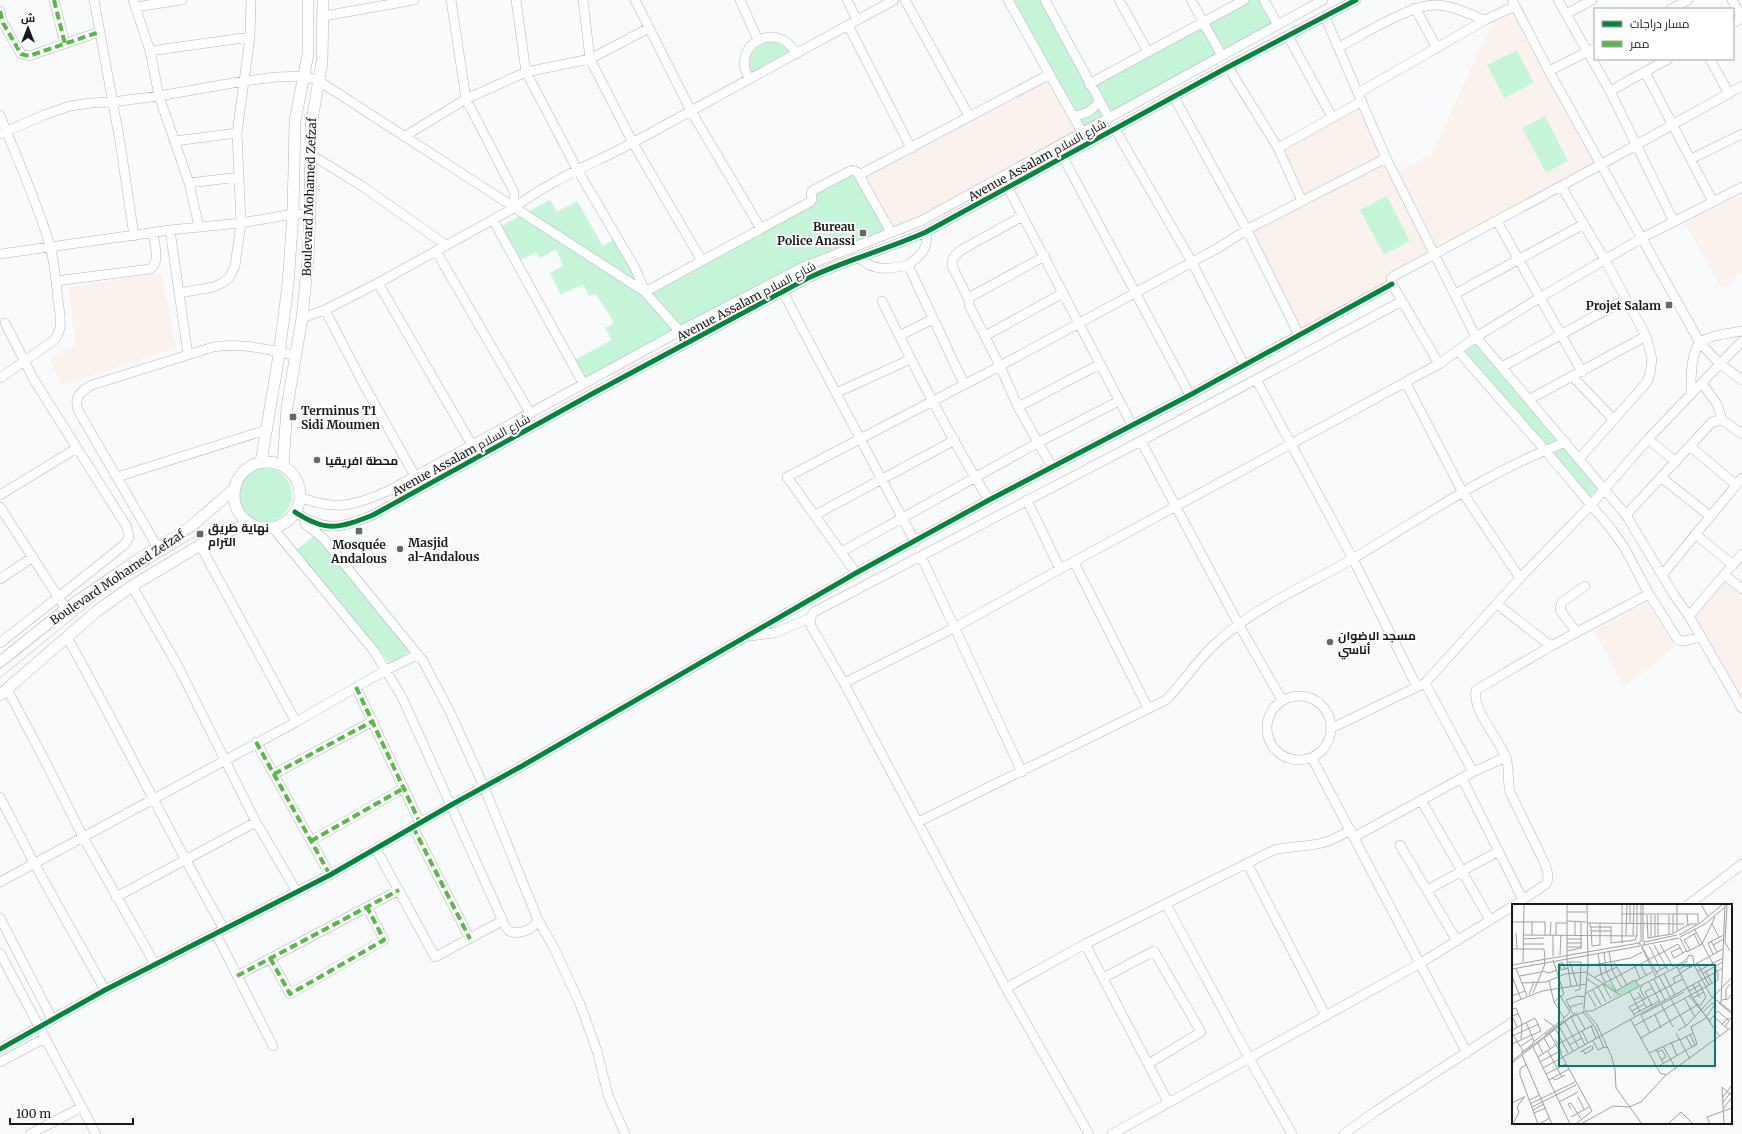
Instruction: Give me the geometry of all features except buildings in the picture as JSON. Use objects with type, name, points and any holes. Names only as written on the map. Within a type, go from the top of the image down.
[{"type":"main road","name":"Boulevard Mohamed Zefzaf","points":[[261,462],[279,352],[287,290],[293,214],[295,121],[308,54],[308,0]]},
{"type":"main road","name":"Boulevard Mohamed Zefzaf","points":[[283,466],[287,407],[302,318],[308,259],[310,154],[313,111],[322,62],[324,16],[323,0]]},
{"type":"main road","points":[[261,462],[272,462],[283,466],[296,479],[300,497],[294,514],[286,522],[273,528],[256,527],[240,515],[236,509],[233,490],[237,480],[243,472],[251,466],[261,462]]},
{"type":"main road","name":"Boulevard Mohamed Zefzaf","points":[[0,662],[66,610],[189,528],[233,490]]},
{"type":"main road","name":"Boulevard Mohamed Zefzaf","points":[[3,692],[97,611],[132,586],[212,538],[249,523]]},
{"type":"street","points":[[54,0],[65,44]]},
{"type":"street","points":[[94,0],[127,186],[134,236]]},
{"type":"street","points":[[182,0],[134,4],[150,51],[159,96],[189,183],[199,227]]},
{"type":"street","points":[[179,293],[214,286],[229,278],[235,266],[241,223],[237,133],[250,37],[251,0]]},
{"type":"street","points":[[324,16],[414,0]]},
{"type":"street","points":[[451,0],[466,99],[514,192],[514,208]]},
{"type":"street","points":[[516,0],[526,72],[577,169],[635,268],[645,292]]},
{"type":"street","points":[[583,0],[590,59],[633,143],[702,261]]},
{"type":"street","points":[[635,0],[691,111],[760,229]]},
{"type":"street","points":[[740,0],[758,40]]},
{"type":"street","points":[[847,0],[857,20]]},
{"type":"street","points":[[302,318],[326,310],[378,283],[514,208],[534,194],[577,169],[633,143],[749,78],[894,0]]},
{"type":"street","points":[[905,0],[969,116]]},
{"type":"street","points":[[1008,0],[1082,132]]},
{"type":"street","points":[[1045,0],[1089,84],[1109,118]]},
{"type":"street","points":[[1118,0],[1148,52]]},
{"type":"street","points":[[1191,0],[1222,56]]},
{"type":"street","points":[[1089,84],[1244,0]]},
{"type":"street","points":[[1264,0],[1278,25]]},
{"type":"street","name":"Avenue Assalam شارع السلام","points":[[300,497],[324,505],[351,504],[367,500],[385,492],[680,331],[803,267],[833,254],[921,221],[1323,0]]},
{"type":"street","name":"Avenue Assalam شارع السلام","points":[[294,514],[315,525],[330,527],[350,524],[373,515],[808,278],[837,266],[896,246],[926,232],[1228,67],[1356,0]]},
{"type":"street","points":[[1549,71],[1592,50],[1566,14],[1558,0]]},
{"type":"street","points":[[1566,14],[1592,0]]},
{"type":"street","points":[[1673,8],[1686,0]]},
{"type":"street","points":[[1732,0],[1742,18]]},
{"type":"street","points":[[1278,148],[1332,117],[1360,97],[1437,48],[1513,3],[1549,71],[1700,343],[1720,364],[1742,380]]},
{"type":"street","points":[[1339,47],[1415,8],[1434,5],[1450,7],[1485,20]]},
{"type":"street","points":[[1415,8],[1437,48]]},
{"type":"street","points":[[0,11],[3,23],[21,54],[29,56],[99,32]]},
{"type":"street","points":[[1325,17],[1386,158],[1476,337],[1530,399],[1626,515],[1663,574],[1674,595],[1689,616],[1742,708]]},
{"type":"street","points":[[848,25],[910,148]]},
{"type":"street","points":[[405,136],[466,99],[526,72],[590,59],[649,28]]},
{"type":"street","points":[[1288,36],[1332,117]]},
{"type":"street","points":[[150,51],[250,37]]},
{"type":"street","points":[[749,78],[744,67],[745,55],[752,45],[758,40],[767,37],[780,39],[788,43],[796,54]]},
{"type":"street","points":[[1596,60],[1674,222]]},
{"type":"street","points":[[1610,91],[1666,60]]},
{"type":"street","points":[[1711,60],[1729,94]]},
{"type":"street","points":[[1228,67],[1278,148],[1302,201]]},
{"type":"street","points":[[1645,72],[1713,202]]},
{"type":"street","points":[[859,175],[1050,74]]},
{"type":"street","points":[[3,132],[44,114],[70,106],[91,102],[112,102],[159,96],[244,81],[304,76],[319,81],[645,292],[680,331],[688,343]]},
{"type":"street","points":[[1439,364],[1392,284],[1391,279],[1394,276],[1638,145],[1742,86]]},
{"type":"street","points":[[1174,97],[1247,230],[1298,335]]},
{"type":"street","points":[[1074,116],[1088,112],[1095,108],[1099,101]]},
{"type":"street","points":[[0,115],[3,132],[34,197],[50,248],[56,281],[60,323],[59,334],[53,341],[0,378]]},
{"type":"street","points":[[1115,129],[1192,262],[1244,365]]},
{"type":"street","points":[[175,141],[237,133]]},
{"type":"street","points":[[1691,159],[1742,134]]},
{"type":"street","points":[[310,154],[362,186],[446,245]]},
{"type":"street","points":[[1063,157],[1190,395]]},
{"type":"street","points":[[856,573],[787,476],[1000,366],[1079,322],[1136,293],[1247,230],[1386,158]]},
{"type":"street","points":[[645,292],[810,202],[812,199],[812,191],[852,170],[856,170],[891,232]]},
{"type":"street","points":[[189,183],[239,177]]},
{"type":"street","points":[[1561,186],[1605,260],[1646,336],[1652,359],[1650,374],[1639,392],[1579,459]]},
{"type":"street","points":[[844,683],[954,628],[1060,569],[1406,383],[1439,364],[1476,337],[1541,297],[1642,238],[1742,187]]},
{"type":"street","points":[[1008,188],[1045,256],[1132,425]]},
{"type":"street","points":[[0,254],[134,236],[153,232],[241,223],[293,214],[310,214]]},
{"type":"street","points":[[1023,216],[961,250],[954,256],[951,263],[969,300],[969,305],[1000,366],[1018,407],[1052,467]]},
{"type":"street","points":[[493,220],[584,383]]},
{"type":"street","points":[[1497,221],[1562,334],[1582,372]]},
{"type":"street","points":[[1455,294],[1584,224]]},
{"type":"street","points":[[170,230],[188,355]]},
{"type":"street","points":[[56,281],[150,269],[155,265],[156,259],[153,232]]},
{"type":"street","points":[[860,258],[873,267],[884,268],[908,265],[922,253],[927,245],[926,232]]},
{"type":"street","points":[[436,251],[530,413]]},
{"type":"street","points":[[833,254],[837,266]]},
{"type":"street","points":[[969,300],[972,296],[1045,256]]},
{"type":"street","points":[[908,265],[964,384]]},
{"type":"street","points":[[378,283],[472,445]]},
{"type":"street","points":[[0,1049],[105,990],[330,875],[451,804],[484,787],[856,573],[915,542],[989,500],[1190,395],[1392,284]]},
{"type":"street","points":[[783,292],[915,542]]},
{"type":"street","points":[[985,336],[1063,293]]},
{"type":"street","points":[[1502,367],[1626,298]]},
{"type":"street","points":[[882,301],[910,359],[975,478],[989,500]]},
{"type":"street","points":[[747,636],[774,633],[810,618],[814,612],[1141,441],[1402,301]]},
{"type":"street","points":[[326,310],[364,385],[415,476]]},
{"type":"street","points":[[899,336],[933,319]]},
{"type":"street","points":[[0,643],[124,544],[129,537],[127,527],[34,380],[5,323]]},
{"type":"street","points":[[1691,394],[1692,369],[1695,354],[1700,343],[1716,336],[1742,331]]},
{"type":"street","points":[[1530,399],[1646,336]]},
{"type":"street","points":[[1332,728],[1421,685],[1520,578],[1591,505],[1603,489],[1648,439],[1742,341]]},
{"type":"street","points":[[158,548],[79,412],[76,403],[79,395],[85,389],[92,386],[225,344],[248,346],[295,356]]},
{"type":"street","points":[[1458,351],[1545,450],[1618,539],[1649,594],[1678,640],[1685,641],[1701,637]]},
{"type":"street","points":[[836,393],[910,359]]},
{"type":"street","points":[[1018,407],[1100,364]]},
{"type":"street","points":[[1573,377],[1614,420]]},
{"type":"street","points":[[1256,379],[1421,685],[1473,772]]},
{"type":"street","points":[[1406,383],[1463,493],[1520,578]]},
{"type":"street","points":[[1702,383],[1717,404],[1722,420],[1742,434]]},
{"type":"street","points":[[841,552],[1039,442],[1120,401]]},
{"type":"street","points":[[1626,515],[1662,478],[1712,422],[1722,420]]},
{"type":"street","points":[[117,477],[266,430]]},
{"type":"street","points":[[1648,439],[1676,462]]},
{"type":"street","points":[[815,515],[955,440]]},
{"type":"street","points":[[1141,441],[1239,625],[1282,700]]},
{"type":"street","points":[[918,822],[1166,700],[1180,686],[1195,666],[1216,643],[1239,625],[1286,594],[1353,559],[1463,493],[1545,450],[1566,442]]},
{"type":"street","points":[[1690,446],[1736,485]]},
{"type":"street","points":[[0,495],[77,448]]},
{"type":"street","points":[[1662,478],[1710,516]]},
{"type":"street","points":[[1663,574],[1742,478]]},
{"type":"street","points":[[1027,500],[1060,569]]},
{"type":"street","points":[[0,507],[66,610]]},
{"type":"street","points":[[294,514],[323,538],[418,655],[432,676],[484,787],[538,920],[554,948],[580,1004],[597,1051],[608,1095],[625,1134]]},
{"type":"street","points":[[323,538],[324,531],[330,527]]},
{"type":"street","points":[[273,528],[347,617],[386,670],[402,697],[502,921],[509,931],[515,933],[532,928],[538,920]]},
{"type":"street","points":[[1695,534],[1733,565]]},
{"type":"street","points":[[200,545],[296,722]]},
{"type":"street","points":[[1689,616],[1742,554]]},
{"type":"street","points":[[921,556],[1022,772]]},
{"type":"street","points":[[0,579],[33,558]]},
{"type":"street","points":[[1074,562],[1148,708]]},
{"type":"street","points":[[1725,574],[1742,589]]},
{"type":"street","points":[[132,586],[179,668],[256,822],[297,892]]},
{"type":"street","points":[[1577,633],[1560,610],[1560,606],[1562,602],[1585,586]]},
{"type":"street","points":[[1462,778],[1499,851],[1517,904],[1546,884],[1548,874],[1545,864],[1510,792],[1508,784],[1509,766],[1506,757],[1480,712],[1475,697],[1476,690],[1551,646],[1649,594]]},
{"type":"street","points":[[1497,604],[1551,646]]},
{"type":"street","points":[[810,618],[811,626],[844,683],[1006,988],[1089,1134]]},
{"type":"street","points":[[67,637],[109,713],[185,861],[220,931],[237,976],[273,1046]]},
{"type":"street","points":[[0,882],[256,742],[296,722],[386,670],[418,655]]},
{"type":"street","points":[[356,687],[404,788],[417,825],[470,939]]},
{"type":"street","points":[[3,692],[44,759],[83,837],[116,898],[155,964]]},
{"type":"street","points":[[1301,696],[1311,698],[1319,702],[1326,710],[1330,718],[1332,728],[1331,738],[1327,746],[1312,758],[1303,761],[1284,757],[1276,751],[1270,743],[1267,734],[1269,715],[1274,707],[1282,700],[1301,696]]},
{"type":"street","points":[[274,774],[373,721]]},
{"type":"street","points":[[256,742],[330,875]]},
{"type":"street","points":[[1006,988],[1085,944],[1274,850],[1289,846],[1322,843],[1352,834],[1421,800],[1473,772],[1506,757]]},
{"type":"street","points":[[1312,758],[1467,1053]]},
{"type":"street","points":[[311,841],[404,788]]},
{"type":"street","points":[[0,797],[34,863],[105,990]]},
{"type":"street","points":[[1421,800],[1490,920]]},
{"type":"street","points":[[116,898],[256,822]]},
{"type":"street","points":[[1400,845],[1457,941]]},
{"type":"street","points":[[376,849],[435,957],[502,921]]},
{"type":"street","points":[[1427,890],[1499,851]]},
{"type":"street","points":[[1247,863],[1326,1016]]},
{"type":"street","points":[[1689,904],[1742,864]]},
{"type":"street","points":[[237,976],[399,890]]},
{"type":"street","points":[[1166,904],[1292,1134]]},
{"type":"street","points":[[270,958],[290,994],[384,940],[366,907]]},
{"type":"street","points":[[1112,1134],[1419,964],[1512,907]]},
{"type":"street","points":[[0,918],[52,1019]]},
{"type":"street","points":[[1085,944],[1168,1102]]},
{"type":"street","points":[[1103,978],[1154,951],[1201,1032],[1148,1064]]},
{"type":"street","points":[[0,953],[4,968],[40,1026],[96,1134]]},
{"type":"street","points":[[1344,1134],[1376,1111],[1512,1023]]},
{"type":"street","points":[[0,1062],[45,1038]]},
{"type":"street","points":[[30,1134],[82,1107]]},
{"type":"shaded area","points":[[1509,0],[1517,0],[1528,26],[1601,161],[1302,333],[1249,230],[1303,201],[1273,147],[1361,99],[1392,173],[1431,155],[1497,12],[1509,6]]},
{"type":"shaded area","points":[[1050,74],[1082,132],[891,232],[859,175]]},
{"type":"shaded area","points":[[1742,191],[1742,271],[1726,288],[1720,286],[1683,220]]},
{"type":"shaded area","points":[[161,273],[176,348],[61,386],[50,358],[75,345],[69,287]]},
{"type":"shaded area","points":[[1723,575],[1742,592],[1742,709],[1688,617]]},
{"type":"shaded area","points":[[1647,602],[1675,647],[1624,687],[1594,631]]},
{"type":"green space","points":[[1010,0],[1043,0],[1089,84],[1244,0],[1264,0],[1278,25],[1082,132]]},
{"type":"green space","points":[[773,40],[792,51],[749,74],[747,60],[755,46]]},
{"type":"green space","points":[[1517,50],[1534,83],[1504,98],[1487,65]]},
{"type":"green space","points":[[1545,116],[1568,161],[1546,173],[1522,128]]},
{"type":"green space","points":[[855,169],[891,232],[833,254],[583,383],[576,359],[612,340],[605,328],[614,323],[596,294],[589,296],[583,284],[561,295],[550,273],[563,266],[556,249],[540,258],[536,252],[519,261],[493,213],[501,226],[550,200],[557,212],[577,201],[603,246],[613,240],[645,292],[813,199],[811,193]]},
{"type":"green space","points":[[1387,196],[1410,241],[1384,255],[1360,210]]},
{"type":"green space","points":[[1471,334],[1601,485],[1586,502],[1549,447],[1457,348]]},
{"type":"green space","points":[[265,468],[275,470],[284,476],[290,485],[292,495],[290,505],[284,514],[275,520],[265,522],[255,520],[246,514],[240,505],[238,495],[240,485],[246,476],[255,470]]},
{"type":"green space","points":[[315,535],[411,650],[391,665],[296,550]]},
{"type":"tram line","points":[[150,556],[200,527]]},
{"type":"tram line","points":[[0,678],[111,587],[201,533]]},
{"type":"tram line","points":[[0,669],[42,635]]},
{"type":"marked path","points":[[54,0],[65,44]]},
{"type":"marked path","points":[[0,11],[3,23],[21,54],[29,56],[99,32]]},
{"type":"marked path","points":[[356,687],[420,823]]},
{"type":"marked path","points":[[274,774],[373,721]]},
{"type":"marked path","points":[[256,742],[330,875]]},
{"type":"marked path","points":[[311,841],[404,788]]},
{"type":"marked path","points":[[413,827],[470,939]]},
{"type":"marked path","points":[[237,976],[399,890]]},
{"type":"marked path","points":[[270,958],[290,994],[384,940],[367,907]]},
{"type":"cycle path","points":[[295,512],[306,519],[325,526],[351,523],[373,515],[590,395],[808,278],[926,232],[1228,67],[1356,0]]},
{"type":"cycle path","points":[[0,1049],[105,990],[330,875],[856,573],[989,500],[1190,395],[1392,284]]},
{"type":"place","name":"Bureau Police Anassi","points":[[863,233]]},
{"type":"place","name":"Projet Salam","points":[[1669,305]]},
{"type":"place","name":"Terminus T1 Sidi Moumen","points":[[293,417]]},
{"type":"place","name":"محطة افريقيا","points":[[317,460]]},
{"type":"place","name":"Mosquée Andalous","points":[[359,531]]},
{"type":"place","name":"نهاية طريق الترام","points":[[200,534]]},
{"type":"place","name":"Masjid al-Andalous","points":[[400,549]]},
{"type":"place","name":"مسجد الرضوان أناسي","points":[[1330,642]]}]
